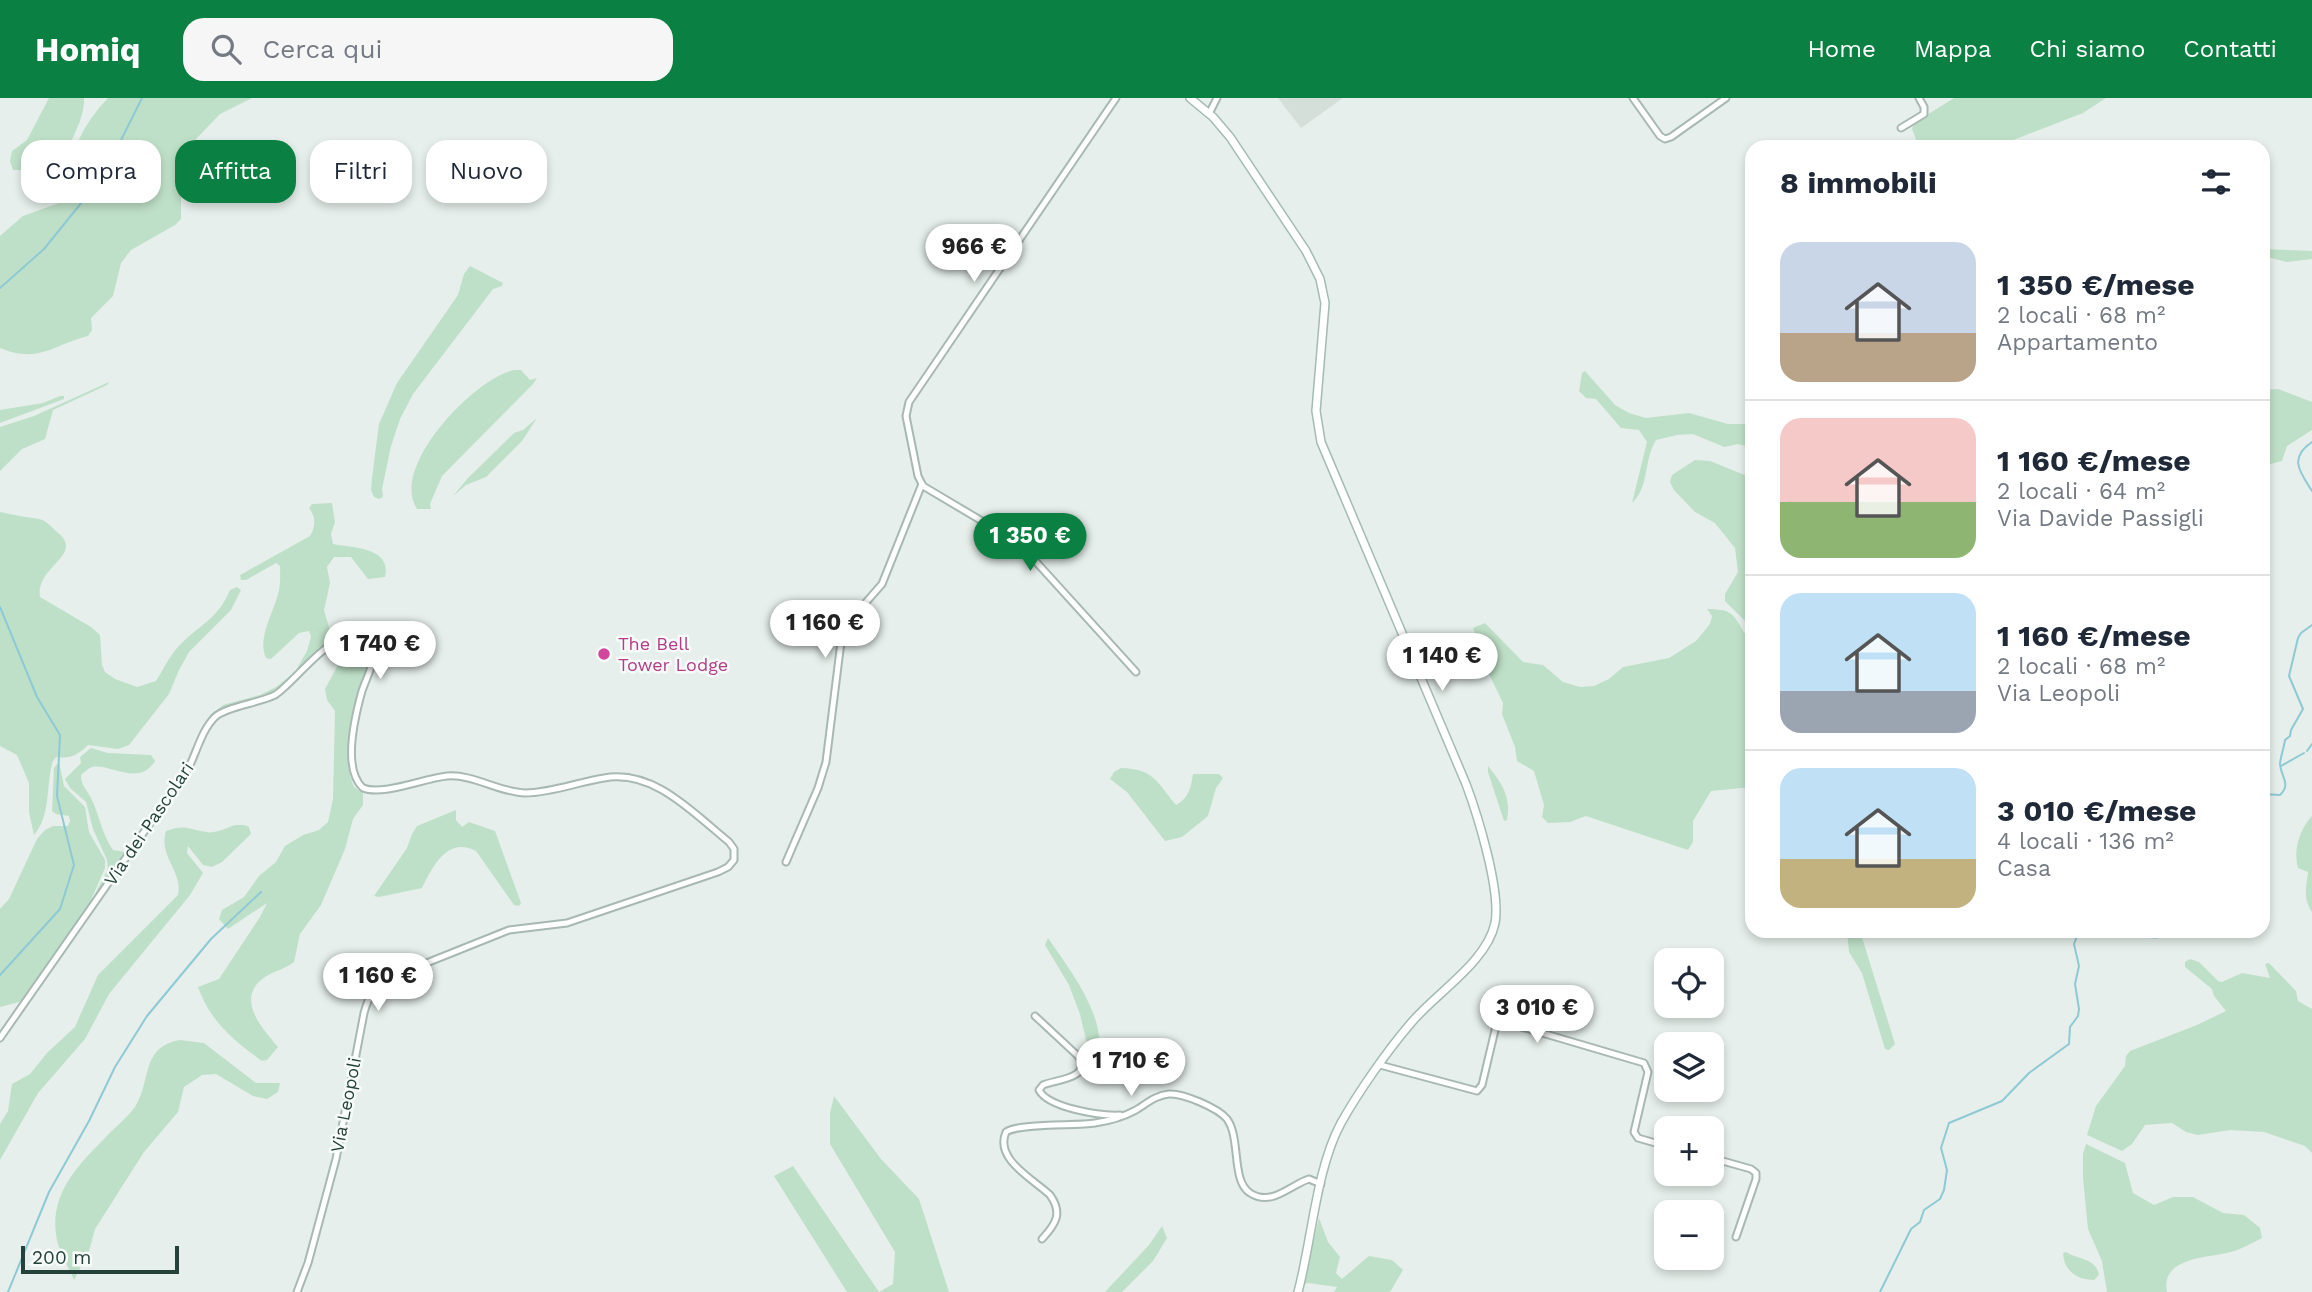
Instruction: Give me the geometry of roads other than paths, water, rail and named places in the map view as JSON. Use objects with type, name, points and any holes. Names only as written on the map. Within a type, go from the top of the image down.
[{"type":"street","points":[[1116,98],[909,404],[906,416],[922,484],[1019,543],[1136,672]]},
{"type":"street","points":[[1190,98],[1228,134],[1306,251],[1320,279],[1325,303],[1316,408],[1321,442],[1466,784],[1476,813],[1494,891],[1495,921],[1485,948],[1411,1022],[1338,1128],[1321,1184],[1298,1292]]},
{"type":"street","points":[[1209,114],[1217,98]]},
{"type":"street","points":[[1633,98],[1665,139],[1726,98]]},
{"type":"street","points":[[1901,128],[1924,114],[1924,105],[1919,98]]},
{"type":"street","points":[[786,862],[818,789],[826,762],[841,637],[848,623],[882,584],[922,484]]},
{"type":"street","name":"Via dei Pascolari","points":[[0,1038],[188,769],[214,718],[225,710],[250,705],[278,693],[322,650],[343,637],[364,640],[374,654],[357,710],[352,761],[354,777],[363,788],[377,790],[455,776],[505,790],[533,792],[606,777],[633,778],[670,794],[732,846],[735,857],[728,867],[641,900]]},
{"type":"street","name":"Via Leopoli","points":[[297,1292],[308,1263],[336,1159],[358,1042],[366,1008],[374,989],[394,976],[509,930],[562,924],[641,900]]},
{"type":"street","points":[[1035,1016],[1076,1054],[1082,1063],[1082,1069],[1077,1075],[1043,1085],[1040,1090],[1042,1096],[1057,1104],[1087,1112],[1126,1114]]},
{"type":"street","points":[[1380,1065],[1477,1091],[1482,1085],[1496,1026],[1503,1022],[1644,1063],[1648,1072],[1633,1126],[1634,1134],[1638,1138],[1654,1143]]},
{"type":"street","points":[[1042,1239],[1056,1223],[1058,1212],[1055,1202],[1051,1195],[1007,1155],[1003,1143],[1006,1132],[1017,1127],[1099,1123],[1126,1114],[1161,1096],[1184,1096],[1215,1109],[1227,1120],[1235,1141],[1241,1181],[1250,1193],[1260,1197],[1273,1196],[1309,1179],[1321,1184]]},
{"type":"street","points":[[1724,1161],[1756,1173],[1736,1237]]},
{"type":"waterway","points":[[0,288],[44,249],[103,176],[142,98]]},
{"type":"waterway","points":[[2312,442],[2300,454],[2298,460],[2300,471],[2312,491]]},
{"type":"waterway","points":[[0,607],[37,697],[60,735],[57,796],[74,865],[60,909],[0,975]]},
{"type":"waterway","points":[[2270,794],[2280,795],[2285,787],[2280,768],[2285,740],[2290,736],[2303,709],[2289,676],[2298,638],[2312,625]]},
{"type":"waterway","points":[[2307,751],[2312,744]]},
{"type":"waterway","points":[[2281,766],[2304,753]]},
{"type":"waterway","points":[[8,1292],[49,1192],[89,1121],[115,1067],[147,1016],[211,939],[261,892]]},
{"type":"waterway","points":[[1880,1292],[1911,1229],[1920,1222],[1924,1210],[1940,1199],[1944,1190],[1947,1170],[1941,1148],[1949,1123],[2002,1101],[2029,1073],[2069,1044],[2070,1027],[2078,1016],[2079,1009],[2075,984],[2079,966],[2074,944],[2076,938]]},
{"type":"place","name":"The Bell Tower Lodge","points":[[604,654]]}]
